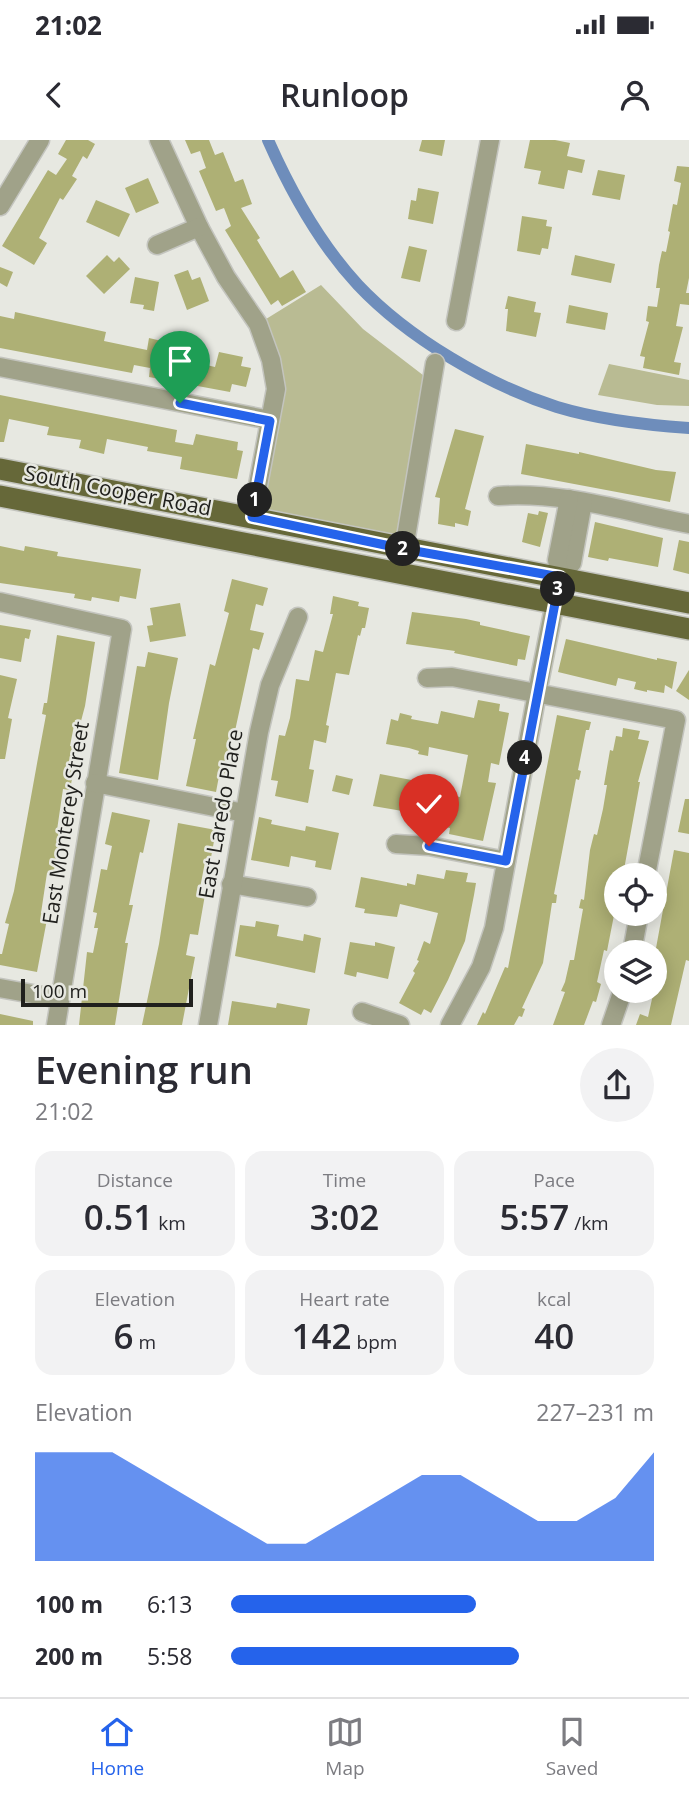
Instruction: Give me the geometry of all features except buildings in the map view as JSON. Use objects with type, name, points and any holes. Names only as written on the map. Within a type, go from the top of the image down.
[{"type":"main road","name":"South Cooper Road","points":[[0,468],[689,603]]},
{"type":"main road","name":"South Cooper Road","points":[[0,496],[689,629]]},
{"type":"main road","points":[[247,543],[252,517]]},
{"type":"street","points":[[0,206],[40,140]]},
{"type":"street","points":[[159,140],[199,228],[226,277],[258,324],[271,360],[276,388],[252,517]]},
{"type":"street","points":[[456,321],[490,140]]},
{"type":"street","points":[[158,245],[199,228]]},
{"type":"street","points":[[404,549],[435,363]]},
{"type":"street","points":[[0,368],[270,421]]},
{"type":"street","points":[[498,496],[522,494],[576,501],[689,524]]},
{"type":"street","points":[[450,1025],[481,967],[494,928],[560,577],[572,563],[570,535],[576,501]]},
{"type":"street","name":"East Monterey Street","points":[[0,603],[122,629],[56,1025]]},
{"type":"street","name":"East Laredo Place","points":[[208,1025],[231,884],[270,685],[299,617]]},
{"type":"street","points":[[427,678],[452,677],[676,720],[648,863]]},
{"type":"street","points":[[95,783],[244,813]]},
{"type":"street","points":[[396,844],[429,846],[506,861]]},
{"type":"street","points":[[231,884],[307,897]]},
{"type":"street","points":[[0,988],[60,999]]},
{"type":"street","points":[[611,1025],[619,1003]]},
{"type":"street","points":[[362,1012],[400,1025]]},
{"type":"green space","points":[[321,285],[363,329],[432,382],[404,549],[252,517],[276,389],[258,324]]},
{"type":"green space","points":[[609,364],[689,380],[689,406],[657,405],[598,395]]},
{"type":"waterway","points":[[268,140],[307,216],[344,269],[378,305],[425,341],[477,373],[557,407],[623,421],[689,428]]},
{"type":"route","points":[[180,403],[270,421],[252,517],[404,549],[560,577],[506,861],[429,846]]}]
